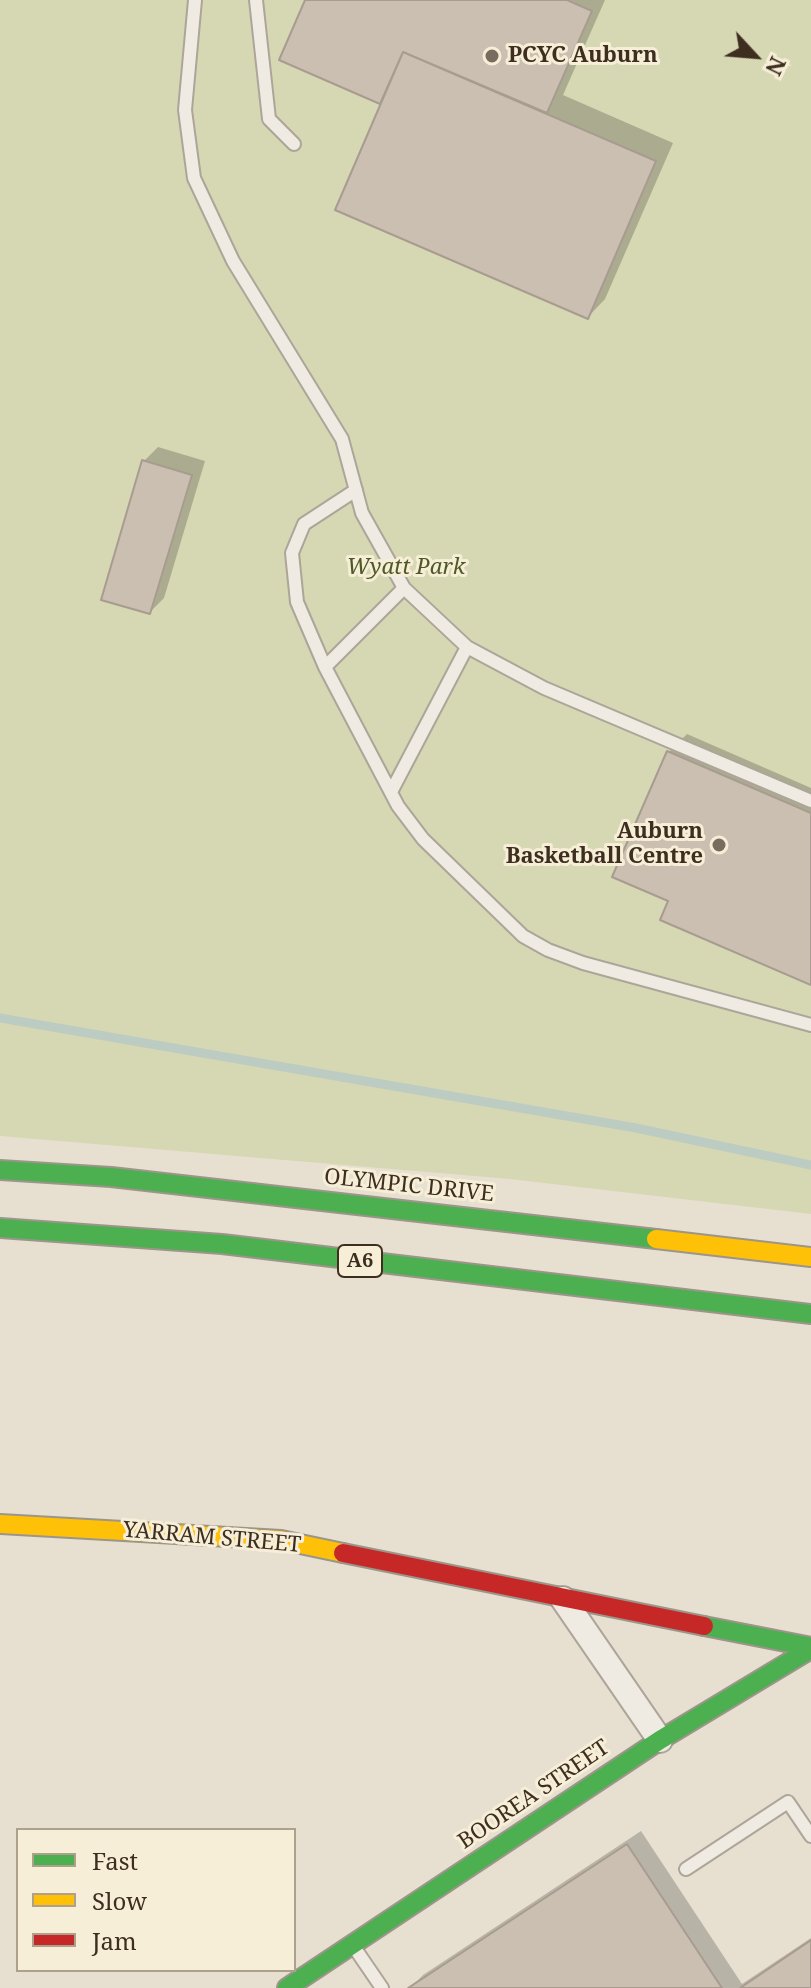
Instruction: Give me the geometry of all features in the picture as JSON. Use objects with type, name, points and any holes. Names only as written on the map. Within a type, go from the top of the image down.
[{"type":"main road","name":"OLYMPIC DRIVE","points":[[0,1170],[111,1177],[811,1257]]},
{"type":"main road","name":"A6","points":[[0,1228],[222,1244],[811,1314]]},
{"type":"main road","name":"YARRAM STREET","points":[[0,1524],[281,1540],[811,1648]]},
{"type":"main road","name":"BOOREA STREET","points":[[287,1988],[660,1740],[811,1648]]},
{"type":"street","points":[[563,1599],[660,1740]]},
{"type":"lane","points":[[195,0],[185,110],[194,178],[233,261],[342,439],[362,513],[404,588],[467,647],[544,688],[811,801]]},
{"type":"lane","points":[[256,0],[269,119],[294,144]]},
{"type":"lane","points":[[356,490],[304,524],[292,553],[297,602],[325,667],[391,792],[423,839],[523,936],[548,950],[583,963],[811,1025]]},
{"type":"lane","points":[[325,667],[404,588]]},
{"type":"lane","points":[[391,792],[467,647]]},
{"type":"lane","points":[[686,1869],[788,1802],[811,1836]]},
{"type":"lane","points":[[352,1944],[382,1988]]},
{"type":"green space","name":"Wyatt Park","points":[[0,0],[811,0],[811,1214],[510,1179],[0,1136]]},
{"type":"building","name":"PCYC Auburn","points":[[305,0],[567,0],[592,11],[547,113],[403,52],[380,104],[279,60]]},
{"type":"building","points":[[403,52],[656,161],[588,319],[335,210]]},
{"type":"building","points":[[142,460],[192,475],[150,614],[101,600]]},
{"type":"building","name":"Auburn Basketball Centre","points":[[667,751],[811,813],[811,985],[660,920],[668,901],[612,877]]},
{"type":"building","points":[[627,1844],[722,1988],[408,1988]]},
{"type":"building","points":[[811,1940],[811,1988],[740,1988]]},
{"type":"waterway","points":[[0,1018],[636,1128],[811,1165]]},
{"type":"traffic: fast","points":[[0,1170],[111,1177],[656,1239]]},
{"type":"traffic: fast","points":[[0,1228],[222,1244],[811,1314]]},
{"type":"traffic: fast","points":[[704,1626],[811,1647]]},
{"type":"traffic: fast","points":[[287,1988],[660,1740],[811,1649]]},
{"type":"traffic: slow","points":[[656,1239],[811,1257]]},
{"type":"traffic: slow","points":[[0,1524],[281,1540],[343,1553]]},
{"type":"traffic: jam","points":[[343,1553],[704,1626]]},
{"type":"place","name":"PCYC Auburn","points":[[492,56]]},
{"type":"place","name":"Auburn Basketball Centre","points":[[719,845]]}]
